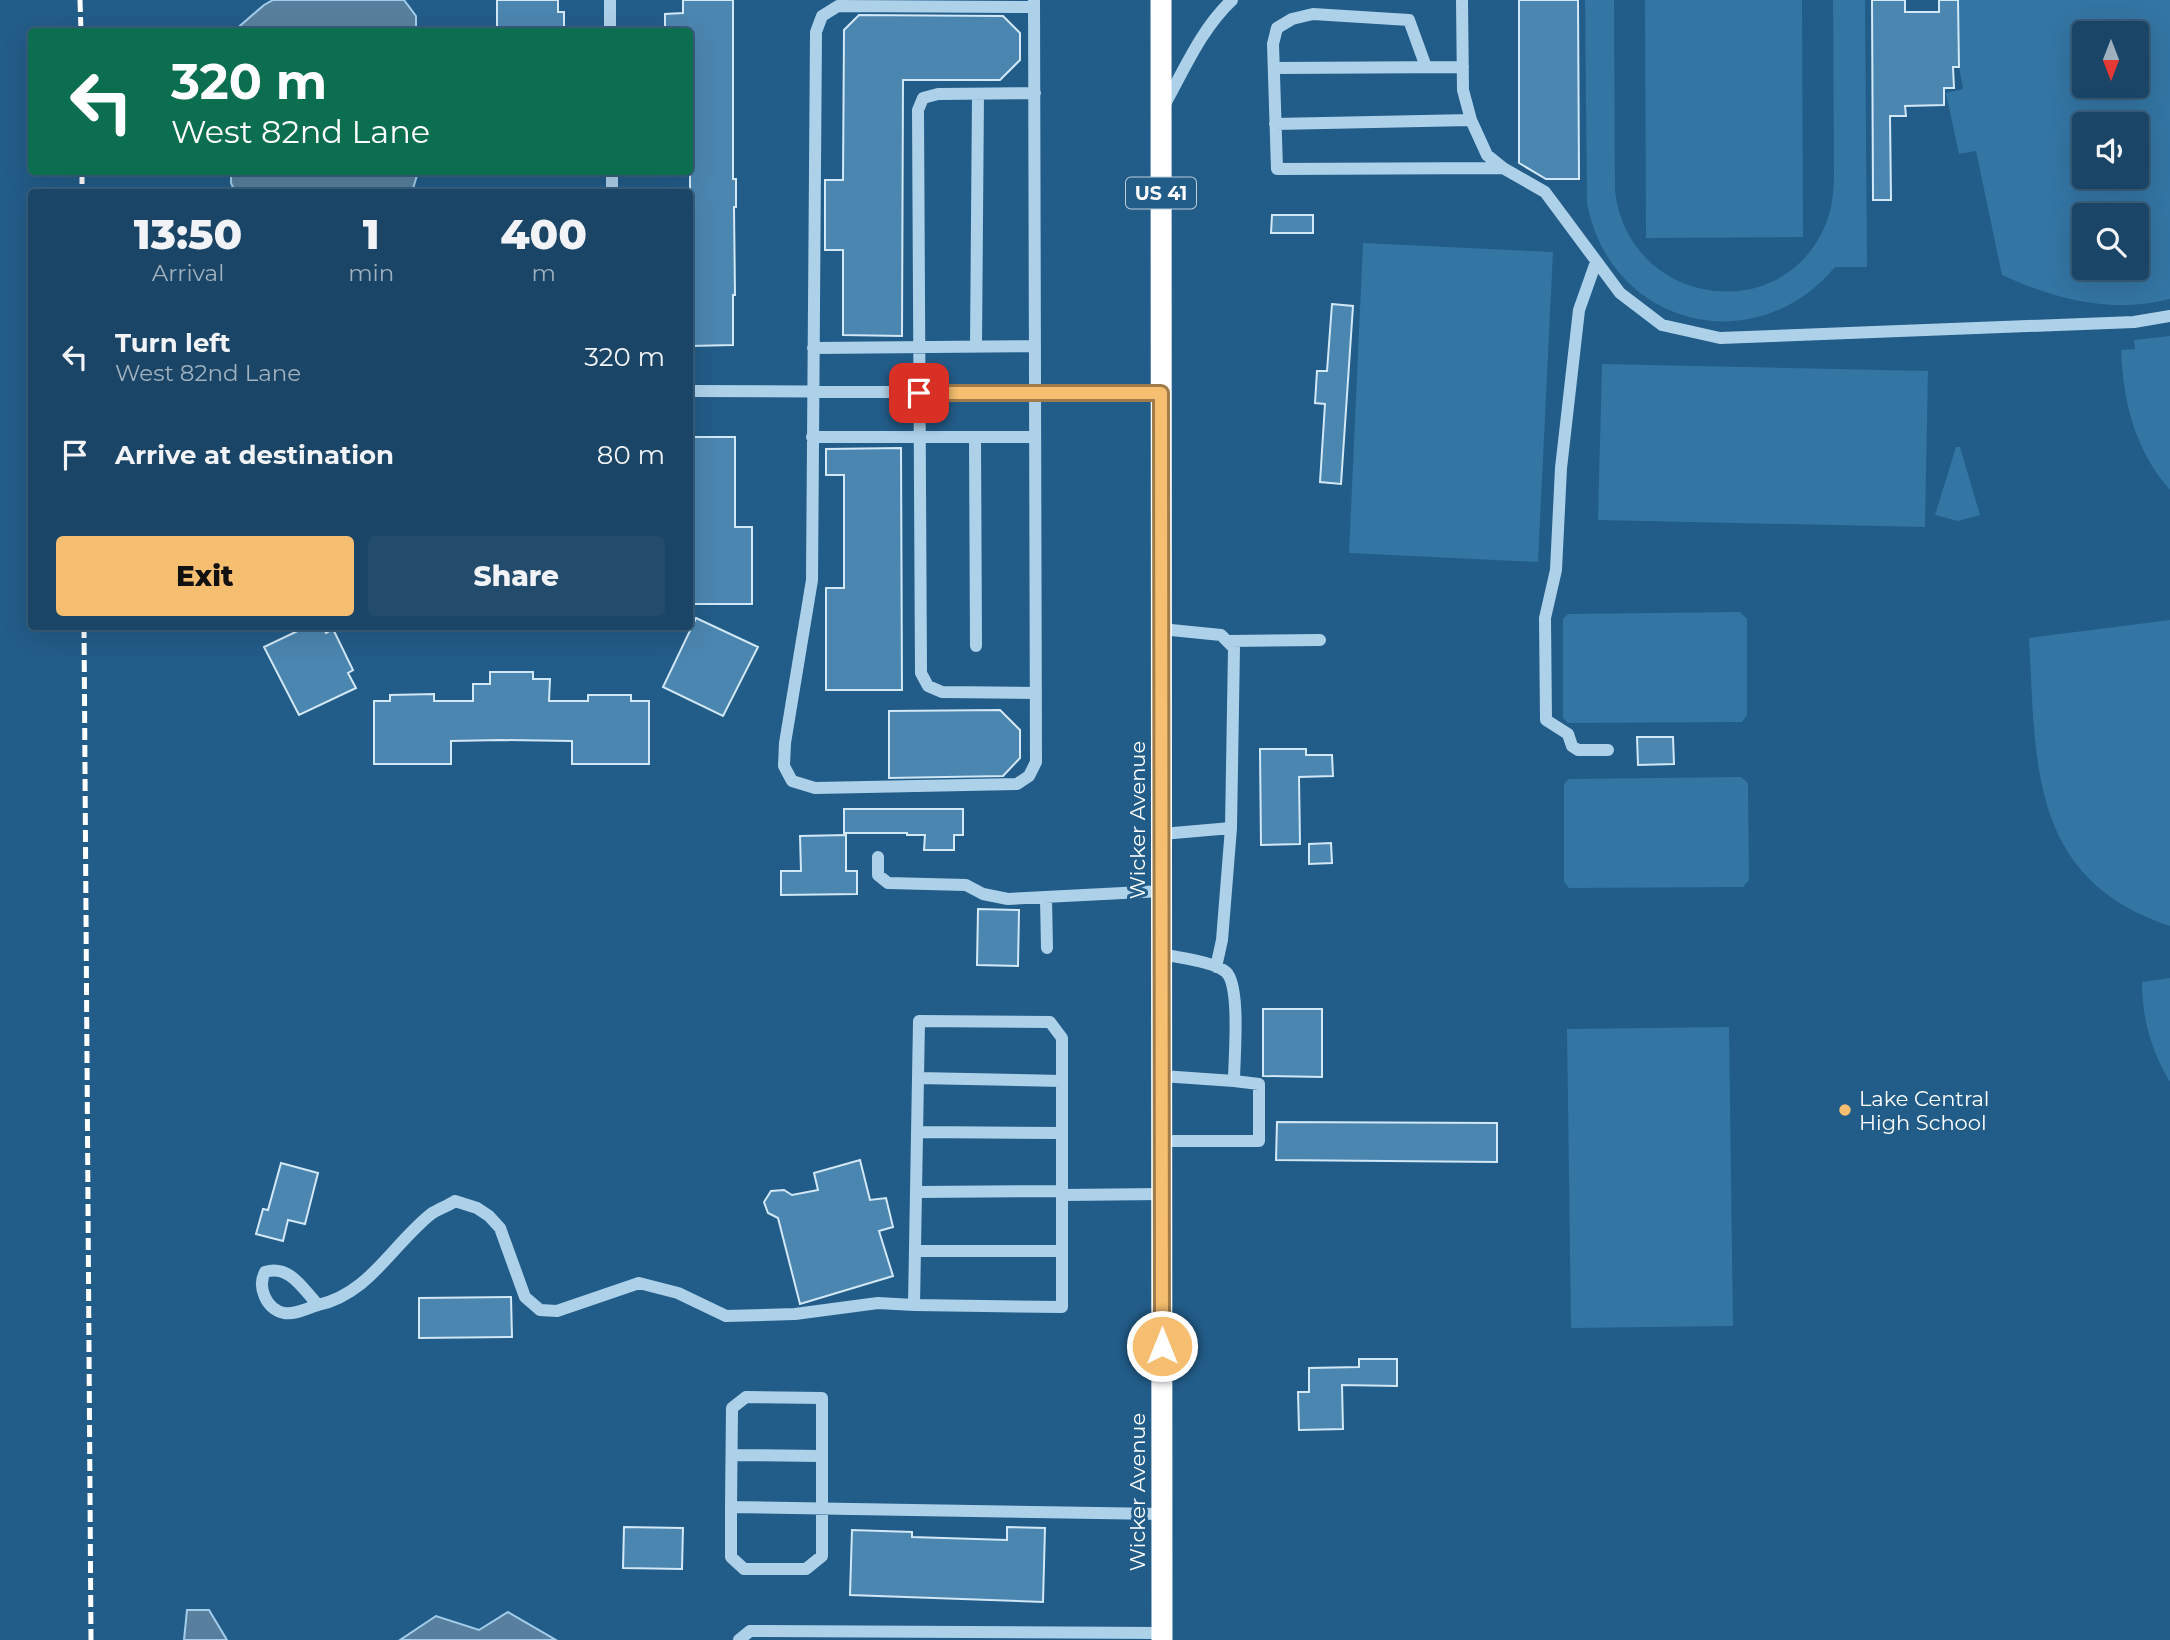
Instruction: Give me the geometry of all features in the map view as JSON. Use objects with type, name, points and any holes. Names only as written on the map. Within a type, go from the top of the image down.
[{"type":"highway","name":"Wicker Avenue","points":[[1161,0],[1162,1636]]},
{"type":"street","points":[[610,0],[610,28]]},
{"type":"street","points":[[1161,110],[1205,32],[1219,12],[1233,0]]},
{"type":"street","points":[[1462,0],[1464,90],[1471,120],[1487,155],[1503,168],[1545,192],[1620,293],[1662,325],[1720,338],[2134,322],[2170,316]]},
{"type":"street","points":[[1034,3],[1035,93],[1036,762],[1029,776],[1017,784],[815,788],[792,781],[784,766],[784,754],[812,580],[816,32],[822,16],[838,6],[1034,3]]},
{"type":"street","points":[[1426,67],[1409,20],[1313,14],[1292,19],[1277,28],[1273,44],[1277,169],[1503,168]]},
{"type":"street","points":[[1274,68],[1463,67]]},
{"type":"street","points":[[1035,93],[938,94],[923,98],[918,110],[921,673],[928,686],[942,692],[1036,693]]},
{"type":"street","points":[[976,346],[978,94]]},
{"type":"street","points":[[1275,124],[1471,120]]},
{"type":"street","points":[[1596,262],[1579,310],[1561,468],[1556,570],[1545,618],[1544,674],[1546,720],[1568,734],[1572,746],[1578,750],[1608,750]]},
{"type":"street","points":[[813,348],[1035,346]]},
{"type":"street","points":[[693,391],[1161,393]]},
{"type":"street","points":[[812,437],[1035,438]]},
{"type":"street","points":[[975,437],[976,646]]},
{"type":"street","points":[[1161,629],[1221,635],[1234,648],[1231,828],[1222,940],[1216,967]]},
{"type":"street","points":[[1228,641],[1320,640]]},
{"type":"street","points":[[1161,834],[1231,828]]},
{"type":"street","points":[[878,857],[878,875],[888,883],[966,885],[984,894],[1008,899],[1161,891]]},
{"type":"street","points":[[1046,899],[1047,948]]},
{"type":"street","points":[[1161,954],[1216,967],[1226,972],[1235,992],[1234,1081]]},
{"type":"street","points":[[318,1305],[286,1271],[275,1268],[265,1272],[262,1292],[271,1306],[284,1313],[295,1313],[336,1301],[352,1292],[432,1214],[456,1201],[477,1208],[500,1228],[525,1297],[540,1310],[557,1311],[639,1283],[678,1293],[726,1316],[794,1314],[878,1303],[914,1305],[1062,1307],[1062,1038],[1050,1022],[919,1021],[914,1305]]},
{"type":"street","points":[[1162,1076],[1259,1084],[1259,1141],[1162,1141]]},
{"type":"street","points":[[918,1078],[1062,1081]]},
{"type":"street","points":[[917,1132],[1062,1133]]},
{"type":"street","points":[[916,1192],[1162,1194]]},
{"type":"street","points":[[915,1251],[1062,1251]]},
{"type":"street","points":[[746,1396],[822,1398],[822,1556],[806,1569],[744,1569],[731,1557],[732,1455],[732,1408],[746,1396]]},
{"type":"street","points":[[732,1455],[822,1455]]},
{"type":"street","points":[[731,1507],[1162,1514]]},
{"type":"street","points":[[739,1640],[750,1631],[1162,1636]]},
{"type":"shaded area","points":[[273,0],[404,0],[416,16],[416,28],[237,28]]},
{"type":"shaded area","points":[[1585,0],[1614,0],[1615,191],[1627,231],[1649,261],[1679,281],[1713,291],[1749,289],[1782,276],[1810,252],[1829,215],[1832,201],[1833,0],[1865,0],[1867,267],[1835,267],[1802,297],[1766,315],[1727,321],[1690,317],[1654,303],[1624,278],[1601,245],[1587,203]]},
{"type":"shaded area","points":[[1645,0],[1802,0],[1803,237],[1646,238]]},
{"type":"shaded area","points":[[1958,0],[2170,0],[2170,299],[2126,305],[2084,302],[2063,298],[2002,275],[1976,151],[1959,154],[1946,93],[1963,89],[1959,67]]},
{"type":"shaded area","points":[[231,175],[417,175],[413,189],[234,189]]},
{"type":"shaded area","points":[[1363,243],[1553,252],[1538,562],[1349,553]]},
{"type":"shaded area","points":[[2170,336],[2170,490],[2148,459],[2133,424],[2128,407],[2121,350],[2135,349],[2134,340]]},
{"type":"shaded area","points":[[1602,364],[1928,371],[1925,527],[1598,520]]},
{"type":"shaded area","points":[[1956,447],[1960,447],[1980,515],[1958,521],[1935,515]]},
{"type":"shaded area","points":[[1740,612],[1747,619],[1747,715],[1742,722],[1568,723],[1563,718],[1563,619],[1568,614]]},
{"type":"shaded area","points":[[2170,620],[2170,926],[2123,905],[2089,879],[2065,847],[2049,811],[2039,771],[2029,638]]},
{"type":"shaded area","points":[[1741,777],[1748,783],[1749,880],[1743,887],[1569,888],[1564,882],[1564,784],[1569,779]]},
{"type":"shaded area","points":[[2170,978],[2170,1082],[2149,1034],[2142,982]]},
{"type":"shaded area","points":[[1729,1027],[1733,1326],[1571,1328],[1567,1029]]},
{"type":"shaded area","points":[[187,1610],[209,1610],[227,1640],[184,1640]]},
{"type":"shaded area","points":[[508,1612],[556,1640],[400,1640],[436,1616],[479,1630]]},
{"type":"building","points":[[497,0],[558,0],[558,12],[564,12],[564,28],[497,28]]},
{"type":"building","points":[[683,0],[733,0],[733,179],[736,179],[736,207],[733,345],[693,346],[693,189],[690,189],[690,175],[693,175],[693,28],[665,28],[665,14],[683,13]]},
{"type":"building","points":[[1519,0],[1578,0],[1579,179],[1546,179],[1519,163]]},
{"type":"building","points":[[1872,0],[1905,0],[1905,12],[1939,12],[1939,0],[1958,0],[1959,67],[1953,67],[1954,88],[1944,88],[1944,105],[1905,106],[1906,116],[1890,116],[1891,200],[1873,200]]},
{"type":"building","points":[[859,15],[1003,16],[1020,33],[1020,60],[1000,80],[903,80],[902,336],[843,335],[843,250],[825,250],[825,180],[843,180],[844,30]]},
{"type":"building","points":[[1272,215],[1313,215],[1313,233],[1271,233]]},
{"type":"building","points":[[1332,304],[1353,306],[1341,484],[1320,482],[1325,404],[1315,403],[1317,371],[1327,371]]},
{"type":"building","points":[[693,437],[735,437],[735,527],[752,527],[752,604],[693,604]]},
{"type":"building","points":[[901,448],[902,690],[826,690],[826,588],[844,588],[844,475],[826,475],[826,449]]},
{"type":"building","points":[[696,618],[758,647],[723,716],[663,687],[690,630],[693,630]]},
{"type":"building","points":[[300,630],[325,630],[326,633],[333,630],[353,670],[348,673],[356,688],[299,715],[264,647]]},
{"type":"building","points":[[490,672],[533,672],[533,679],[550,679],[549,701],[588,701],[588,695],[631,695],[631,701],[649,701],[649,764],[572,764],[572,741],[501,740],[451,741],[451,764],[374,764],[374,701],[390,701],[390,695],[434,694],[434,701],[473,701],[473,684],[490,684]]},
{"type":"building","points":[[1000,710],[1020,730],[1020,758],[1003,776],[889,778],[889,711]]},
{"type":"building","points":[[1637,737],[1673,737],[1674,764],[1638,765]]},
{"type":"building","points":[[1260,749],[1306,749],[1306,755],[1332,755],[1333,776],[1299,777],[1300,844],[1261,845]]},
{"type":"building","points":[[844,809],[963,809],[963,835],[954,835],[954,850],[924,850],[925,835],[844,833]]},
{"type":"building","points":[[846,835],[846,871],[857,871],[857,894],[781,895],[781,871],[801,871],[800,836]]},
{"type":"building","points":[[1331,843],[1332,863],[1309,864],[1309,844]]},
{"type":"building","points":[[978,909],[1019,910],[1018,966],[977,965]]},
{"type":"building","points":[[1263,1009],[1322,1009],[1322,1077],[1263,1076]]},
{"type":"building","points":[[1277,1122],[1497,1123],[1497,1162],[1276,1160]]},
{"type":"building","points":[[860,1160],[870,1200],[886,1198],[893,1227],[879,1231],[893,1276],[800,1304],[778,1218],[768,1213],[764,1202],[771,1191],[784,1190],[792,1195],[818,1190],[814,1173]]},
{"type":"building","points":[[281,1163],[318,1173],[305,1224],[288,1220],[283,1241],[256,1234],[263,1209],[268,1210]]},
{"type":"building","points":[[511,1297],[512,1337],[419,1338],[419,1298]]},
{"type":"building","points":[[1359,1359],[1397,1359],[1397,1386],[1342,1385],[1343,1429],[1299,1430],[1298,1392],[1309,1392],[1309,1368],[1359,1367]]},
{"type":"building","points":[[624,1527],[683,1528],[682,1569],[623,1568]]},
{"type":"building","points":[[1007,1527],[1045,1528],[1043,1602],[850,1595],[852,1530],[912,1532],[912,1537],[1007,1540]]},
{"type":"railway","points":[[80,0],[81,28]]},
{"type":"railway","points":[[82,175],[82,189]]},
{"type":"railway","points":[[84,630],[91,1640]]},
{"type":"place","name":"Lake Central High School","points":[[1845,1110]]},
{"type":"route","points":[[919,393],[1161,393],[1162,1346]]}]
